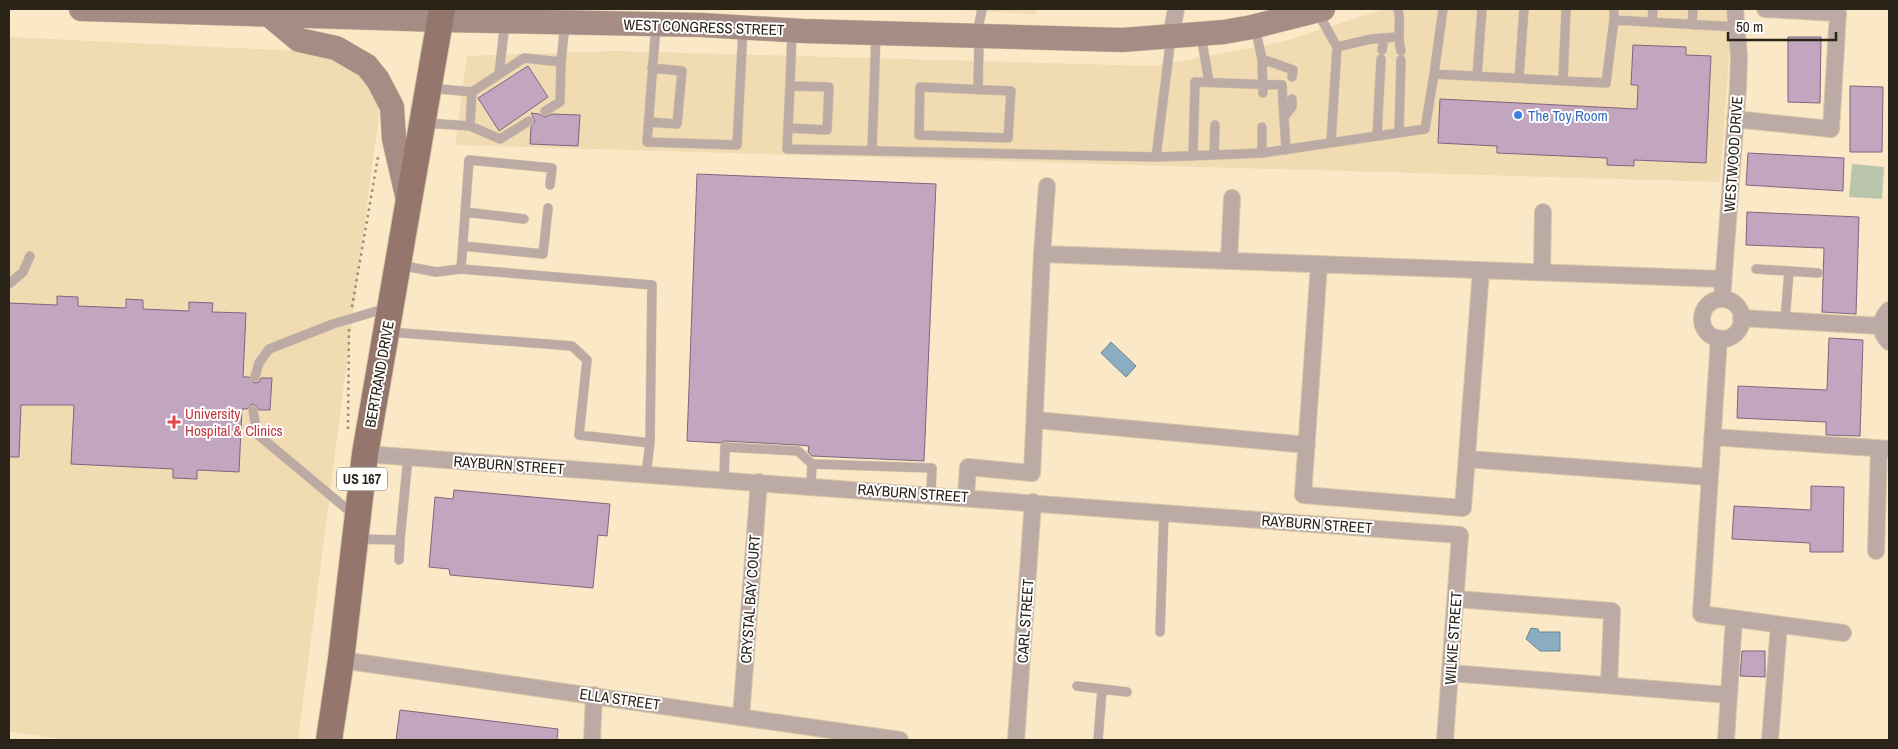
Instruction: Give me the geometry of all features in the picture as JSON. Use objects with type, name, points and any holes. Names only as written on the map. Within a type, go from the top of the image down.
[{"type":"main road","name":"WEST CONGRESS STREET","points":[[81,9],[269,15],[441,14],[505,22],[656,24],[978,37],[1112,40],[1201,34],[1255,26],[1319,10]]},
{"type":"main road","name":"BERTRAND DRIVE","points":[[329,740],[341,660],[365,454],[441,14]]},
{"type":"main road","points":[[269,15],[299,40],[336,48],[367,66],[378,80],[392,107],[394,140],[408,200]]},
{"type":"street","points":[[1171,37],[1176,9]]},
{"type":"street","name":"WESTWOOD DRIVE","points":[[1722,299],[1739,56],[1736,9]]},
{"type":"street","points":[[1735,119],[1831,128],[1838,13],[1765,9]]},
{"type":"street","points":[[966,497],[968,467],[1032,473],[1047,186]]},
{"type":"street","points":[[1229,261],[1232,198]]},
{"type":"street","points":[[1542,272],[1543,212]]},
{"type":"street","points":[[1042,254],[1723,279]]},
{"type":"street","points":[[1301,523],[1319,264]]},
{"type":"street","points":[[1303,495],[1463,508],[1481,270]]},
{"type":"street","points":[[1722,299],[1734,303],[1739,308],[1741,318],[1740,327],[1736,332],[1731,336],[1719,338],[1713,336],[1704,327],[1702,315],[1709,304],[1722,299]]},
{"type":"street","points":[[1889,310],[1884,316],[1881,326],[1883,335],[1889,342]]},
{"type":"street","points":[[1741,318],[1881,326]]},
{"type":"street","points":[[1719,338],[1701,614],[1843,633]]},
{"type":"street","points":[[1036,420],[1307,445]]},
{"type":"street","points":[[1712,437],[1884,449],[1876,551]]},
{"type":"street","name":"RAYBURN STREET","points":[[365,454],[932,494],[1460,535]]},
{"type":"street","points":[[1467,459],[1709,477]]},
{"type":"street","name":"CRYSTAL BAY COURT","points":[[741,717],[759,482]]},
{"type":"street","name":"CARL STREET","points":[[1016,740],[1033,502]]},
{"type":"street","points":[[1392,530],[1394,502]]},
{"type":"street","name":"WILKIE STREET","points":[[1445,740],[1460,535]]},
{"type":"street","points":[[1456,599],[1612,611],[1610,685]]},
{"type":"street","points":[[1726,740],[1734,619]]},
{"type":"street","points":[[1770,740],[1779,624]]},
{"type":"street","name":"ELLA STREET","points":[[341,660],[900,740]]},
{"type":"street","points":[[1450,673],[1729,695]]},
{"type":"street","points":[[592,740],[594,695]]},
{"type":"lane","points":[[978,90],[978,37],[982,9]]},
{"type":"lane","points":[[1398,9],[1400,17],[1397,37],[1401,55],[1399,132]]},
{"type":"lane","points":[[792,30],[787,149],[1156,157],[1193,156],[1262,153],[1425,129],[1443,9]]},
{"type":"lane","points":[[1477,76],[1482,9]]},
{"type":"lane","points":[[1519,78],[1524,9]]},
{"type":"lane","points":[[1563,81],[1566,9]]},
{"type":"lane","points":[[1434,74],[1606,84],[1614,9]]},
{"type":"lane","points":[[1652,22],[1653,9]]},
{"type":"lane","points":[[1692,24],[1693,9]]},
{"type":"lane","points":[[1319,10],[1337,47],[1331,142]]},
{"type":"lane","points":[[1614,20],[1737,27]]},
{"type":"lane","points":[[428,87],[472,92],[488,86],[499,74],[505,22]]},
{"type":"lane","points":[[545,111],[560,102],[561,62],[566,23]]},
{"type":"lane","points":[[656,24],[647,142],[737,145],[743,27]]},
{"type":"lane","points":[[1255,26],[1262,59],[1263,89]]},
{"type":"lane","points":[[872,151],[876,33]]},
{"type":"lane","points":[[1201,34],[1214,85]]},
{"type":"lane","points":[[1156,157],[1171,37]]},
{"type":"lane","points":[[1337,47],[1397,37]]},
{"type":"lane","points":[[1376,136],[1381,55],[1384,38]]},
{"type":"lane","points":[[499,74],[512,72],[524,58],[561,62]]},
{"type":"lane","points":[[1262,59],[1293,70],[1292,77]]},
{"type":"lane","points":[[648,122],[677,124],[682,71],[652,68]]},
{"type":"lane","points":[[1193,156],[1195,82],[1263,89],[1282,85],[1286,150]]},
{"type":"lane","points":[[788,128],[827,130],[829,87],[790,86]]},
{"type":"lane","points":[[920,88],[978,90],[1011,91],[1008,138],[919,135],[920,88]]},
{"type":"lane","points":[[470,126],[472,92]]},
{"type":"lane","points":[[1284,117],[1292,107],[1292,99]]},
{"type":"lane","points":[[422,123],[470,126],[500,139],[513,127],[530,121]]},
{"type":"lane","points":[[1214,155],[1215,125]]},
{"type":"lane","points":[[1262,127],[1262,153]]},
{"type":"lane","points":[[461,269],[469,160],[552,168],[550,185]]},
{"type":"lane","points":[[463,246],[543,254],[548,208]]},
{"type":"lane","points":[[465,212],[524,219]]},
{"type":"lane","points":[[9,284],[23,272],[30,256]]},
{"type":"lane","points":[[397,265],[436,272],[461,269],[652,284],[650,443],[646,474]]},
{"type":"lane","points":[[1756,268],[1818,272]]},
{"type":"lane","points":[[1785,320],[1789,271]]},
{"type":"lane","points":[[255,377],[259,363],[269,350],[350,319],[390,307]]},
{"type":"lane","points":[[386,332],[572,346],[587,360],[579,435],[650,443]]},
{"type":"lane","points":[[253,410],[257,434],[356,529],[400,540]]},
{"type":"lane","points":[[724,479],[726,447],[798,451],[812,464],[932,468],[932,494]]},
{"type":"lane","points":[[399,560],[408,457]]},
{"type":"lane","points":[[810,485],[812,464]]},
{"type":"lane","points":[[1160,632],[1164,512]]},
{"type":"lane","points":[[1077,686],[1127,692]]},
{"type":"lane","points":[[1098,740],[1102,689]]},
{"type":"path","points":[[347,431],[350,319],[379,149]]},
{"type":"shaded area","points":[[936,9],[1037,9],[1036,14]]},
{"type":"shaded area","points":[[1385,9],[1727,9],[1730,42],[1720,182],[455,145],[467,56],[616,51],[1154,66],[1282,42]]},
{"type":"shaded area","name":"University Hospital & Clinics","points":[[9,37],[320,52],[363,75],[377,92],[379,114],[298,740],[65,740],[9,731]]},
{"type":"green space","points":[[1852,164],[1884,167],[1882,199],[1849,197]]},
{"type":"water","points":[[1111,342],[1136,366],[1126,377],[1101,353]]},
{"type":"water","points":[[1531,628],[1538,629],[1539,632],[1560,632],[1560,651],[1540,651],[1526,639]]},
{"type":"building","points":[[1788,37],[1821,37],[1820,103],[1788,102]]},
{"type":"building","points":[[1633,45],[1686,47],[1686,55],[1711,56],[1706,163],[1634,160],[1634,166],[1607,165],[1607,158],[1497,153],[1497,146],[1438,143],[1440,99],[1637,109],[1638,85],[1631,85]]},
{"type":"building","points":[[528,66],[548,97],[499,131],[478,98]]},
{"type":"building","points":[[1850,86],[1883,87],[1882,152],[1850,152]]},
{"type":"building","points":[[531,113],[545,117],[552,114],[580,115],[578,146],[530,144],[531,127],[535,121]]},
{"type":"building","points":[[1748,153],[1844,158],[1843,191],[1746,185]]},
{"type":"building","points":[[697,174],[936,184],[924,461],[812,456],[808,452],[809,446],[798,445],[687,441]]},
{"type":"building","points":[[1747,212],[1859,217],[1856,314],[1822,312],[1824,248],[1746,245]]},
{"type":"building","points":[[57,296],[78,297],[78,306],[126,308],[126,299],[143,300],[143,309],[189,311],[189,302],[213,303],[212,312],[246,313],[243,377],[249,377],[254,383],[259,382],[261,378],[272,378],[270,410],[259,410],[257,406],[252,404],[247,409],[242,409],[239,472],[197,470],[197,479],[173,478],[173,469],[71,464],[74,405],[21,405],[19,457],[9,457],[9,303],[57,305]]},
{"type":"building","points":[[1829,338],[1863,340],[1860,436],[1826,435],[1826,422],[1737,418],[1738,386],[1827,390]]},
{"type":"building","points":[[1811,486],[1844,487],[1843,552],[1810,552],[1810,543],[1732,539],[1734,506],[1811,510]]},
{"type":"building","points":[[454,490],[610,504],[607,536],[598,535],[593,588],[450,575],[449,569],[429,567],[435,497],[453,499]]},
{"type":"building","points":[[1742,651],[1765,651],[1765,677],[1740,676]]},
{"type":"building","points":[[400,710],[558,729],[557,740],[396,740]]},
{"type":"place","name":"The Toy Room","points":[[1518,115]]},
{"type":"place","name":"University Hospital & Clinics","points":[[174,422]]}]
